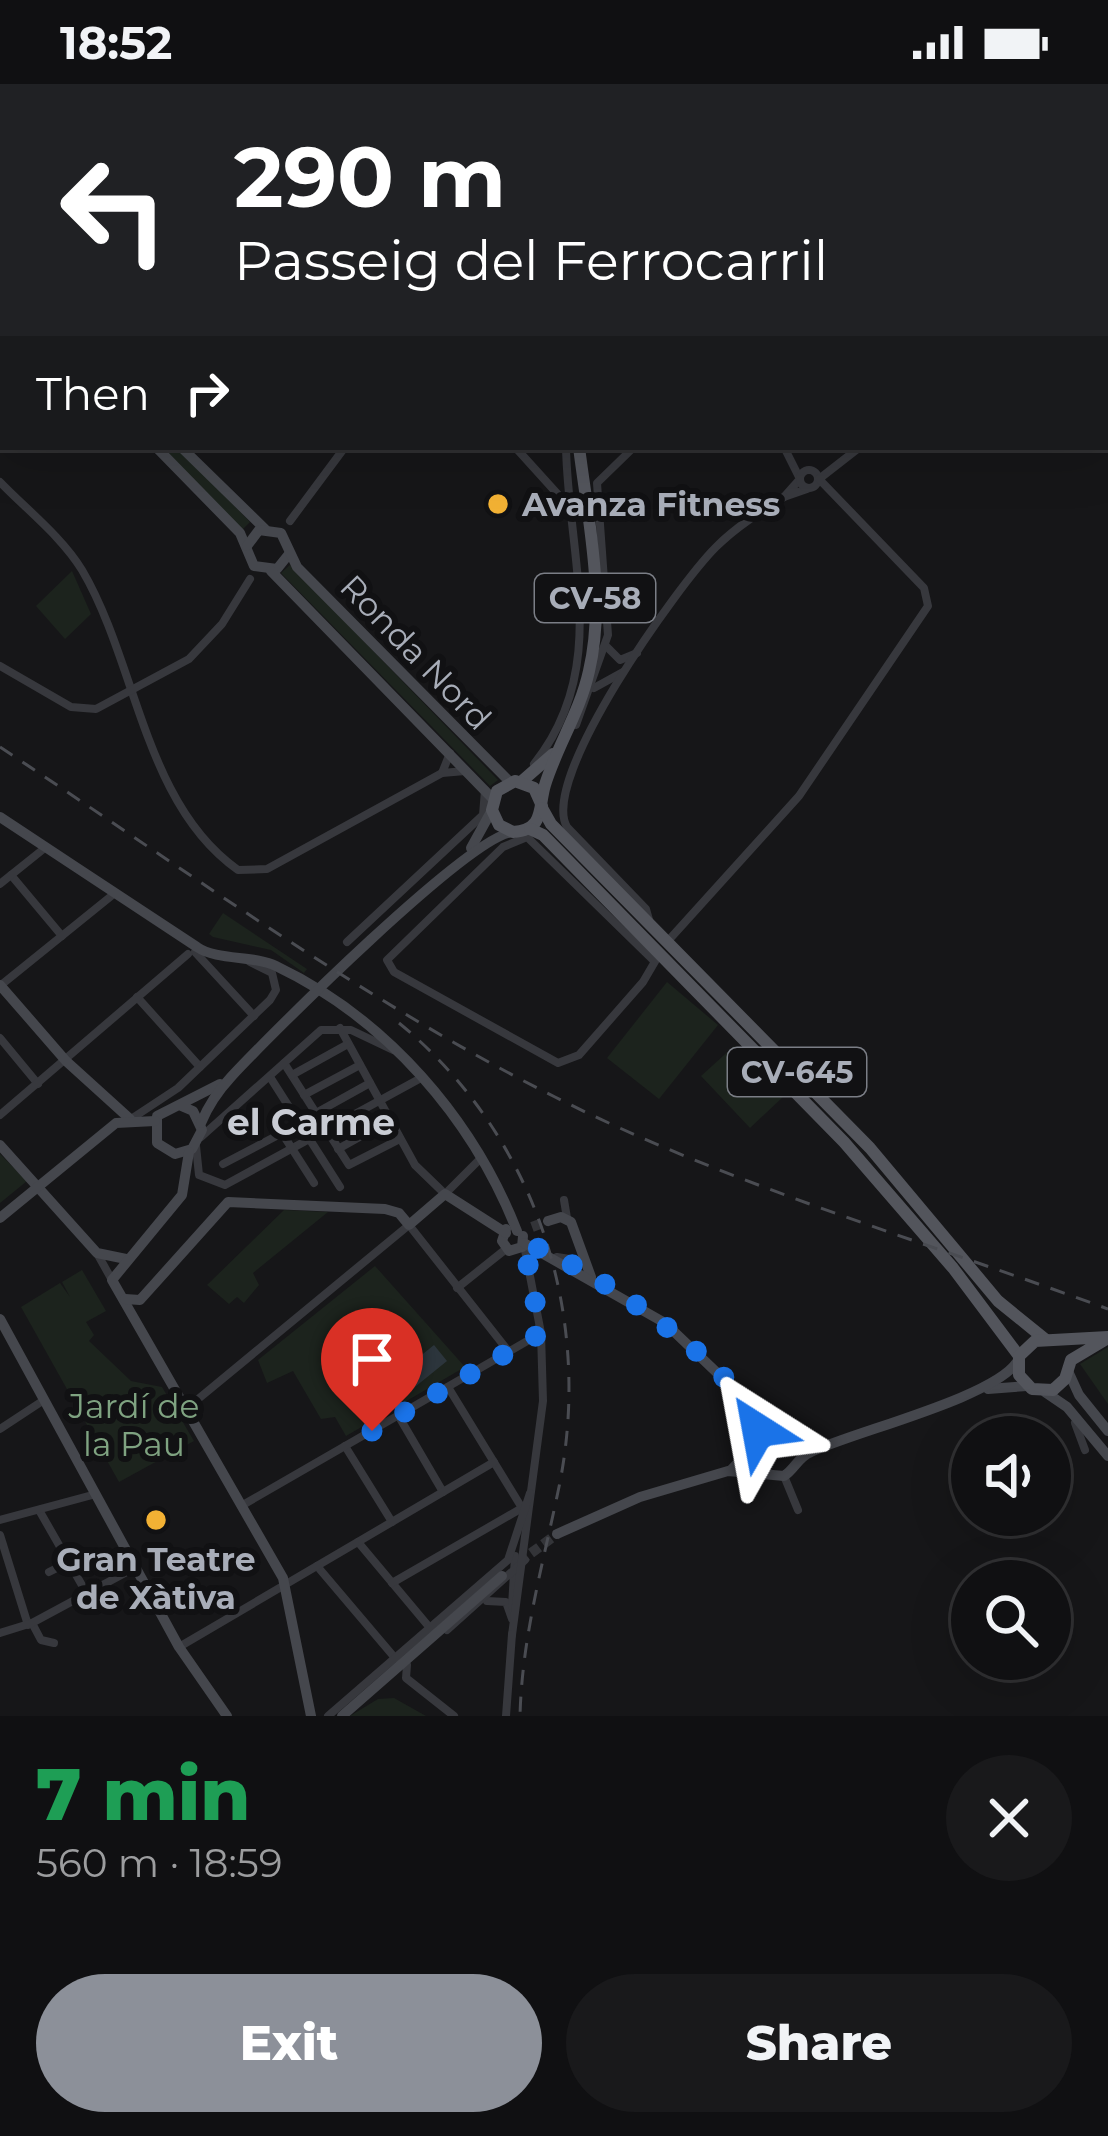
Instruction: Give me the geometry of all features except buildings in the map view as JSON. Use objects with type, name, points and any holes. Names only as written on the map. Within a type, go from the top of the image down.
[{"type":"main road","name":"CV-58","points":[[542,807],[589,675],[595,622],[579,450]]},
{"type":"main road","name":"CV-58","points":[[514,782],[560,750]]},
{"type":"main road","points":[[514,782],[490,799],[499,825],[531,834],[542,807]]},
{"type":"main road","name":"CV-645","points":[[514,782],[534,788],[551,824],[650,925],[660,952],[870,1148],[998,1300],[1066,1354],[1068,1371]]},
{"type":"main road","name":"CV-645","points":[[531,834],[557,849],[863,1164],[953,1268],[1018,1359],[1027,1386]]},
{"type":"main road","points":[[1018,1359],[1028,1345],[1108,1338]]},
{"type":"main road","points":[[1027,1386],[1045,1392],[1060,1385],[1080,1351],[1108,1338]]},
{"type":"street","points":[[159,450],[248,546],[260,572]]},
{"type":"street","name":"CV-645","points":[[184,450],[276,532],[290,554]]},
{"type":"street","points":[[248,546],[290,521],[343,450]]},
{"type":"street","points":[[518,450],[573,511]]},
{"type":"street","points":[[560,750],[592,690],[606,644],[607,575],[597,482],[630,450]]},
{"type":"street","points":[[786,450],[808,489],[835,500]]},
{"type":"street","points":[[660,952],[558,865],[531,834],[511,840],[395,946],[388,963],[468,1017],[562,1063],[580,1055],[643,982],[660,952],[799,796],[925,614],[929,599],[924,588],[835,500],[816,474],[788,450]]},
{"type":"street","points":[[650,925],[646,909],[562,819],[571,771],[613,691],[712,550],[784,497],[800,479],[828,470],[856,450]]},
{"type":"street","points":[[542,473],[562,468],[566,452]]},
{"type":"street","points":[[514,782],[542,754],[576,672],[582,602],[566,452]]},
{"type":"street","points":[[784,497],[808,489],[816,474]]},
{"type":"street","points":[[0,482],[81,569],[179,798],[216,849],[244,873],[267,868],[442,773],[470,771]]},
{"type":"street","points":[[0,666],[79,710],[132,692],[198,651],[260,572],[290,554]]},
{"type":"street","name":"Ronda Nord","points":[[290,554],[514,782]]},
{"type":"street","name":"Ronda Nord","points":[[260,572],[451,752],[490,799]]},
{"type":"street","points":[[606,644],[617,660],[639,653]]},
{"type":"street","points":[[592,690],[626,671]]},
{"type":"street","points":[[592,690],[607,684],[613,691]]},
{"type":"street","points":[[442,773],[451,752]]},
{"type":"street","points":[[463,884],[468,854],[490,799]]},
{"type":"street","points":[[347,942],[483,815],[490,799]]},
{"type":"street","points":[[0,818],[191,948],[254,1016]]},
{"type":"street","points":[[115,893],[0,985],[66,1060],[130,1119],[154,1121],[228,1079],[468,854],[513,832]]},
{"type":"street","points":[[0,884],[46,848]]},
{"type":"street","points":[[557,849],[558,865]]},
{"type":"street","points":[[11,875],[62,937]]},
{"type":"street","points":[[191,948],[268,963],[342,1006],[422,1078],[482,1157],[505,1202],[541,1333],[543,1401],[526,1559],[512,1635]]},
{"type":"street","points":[[0,1115],[191,948]]},
{"type":"street","points":[[0,1218],[116,1123],[178,1088],[270,1000],[275,981],[266,969],[238,956]]},
{"type":"street","points":[[137,997],[200,1067]]},
{"type":"street","points":[[154,1121],[161,1148],[175,1154],[197,1140],[315,1034],[340,1028],[397,1051]]},
{"type":"street","points":[[340,1028],[415,1165],[445,1194],[557,1257],[682,1337],[752,1410],[794,1442],[830,1443]]},
{"type":"street","points":[[0,1038],[38,1084]]},
{"type":"street","points":[[292,1075],[349,1044]]},
{"type":"street","points":[[284,1063],[350,1165],[400,1139]]},
{"type":"street","points":[[304,1095],[360,1065]]},
{"type":"street","points":[[270,1077],[340,1187]]},
{"type":"street","points":[[172,1107],[193,1111],[199,1175],[219,1185],[422,1078]]},
{"type":"street","points":[[114,1275],[182,1195],[197,1140],[228,1079]]},
{"type":"street","points":[[370,1083],[392,1094]]},
{"type":"street","points":[[316,1113],[370,1083]]},
{"type":"street","points":[[172,1107],[178,1088]]},
{"type":"street","points":[[338,1149],[390,1120]]},
{"type":"street","points":[[223,1164],[279,1133],[314,1183]]},
{"type":"street","points":[[0,1145],[40,1185],[114,1275],[286,1585],[320,1714]]},
{"type":"street","points":[[186,1408],[409,1225],[482,1157]]},
{"type":"street","points":[[564,1200],[592,1280]]},
{"type":"street","points":[[123,1297],[140,1300],[228,1202],[385,1209],[399,1213],[508,1352]]},
{"type":"street","points":[[548,1221],[567,1218]]},
{"type":"street","points":[[457,1288],[518,1239]]},
{"type":"street","points":[[97,1253],[126,1259]]},
{"type":"street","points":[[557,1257],[582,1261]]},
{"type":"street","points":[[0,1319],[179,1647],[227,1716]]},
{"type":"street","points":[[241,1506],[541,1333]]},
{"type":"street","points":[[784,1476],[830,1443],[1000,1379],[1018,1359]]},
{"type":"street","name":"CV-645","points":[[1068,1371],[1078,1395],[1108,1431]]},
{"type":"street","points":[[967,1393],[1027,1386]]},
{"type":"street","points":[[448,1387],[522,1508]]},
{"type":"street","points":[[1045,1392],[1075,1416],[1108,1456]]},
{"type":"street","points":[[0,1429],[45,1399]]},
{"type":"street","points":[[752,1410],[758,1443],[754,1459],[765,1474]]},
{"type":"street","points":[[398,1415],[443,1492]]},
{"type":"street","points":[[1075,1416],[1085,1450]]},
{"type":"street","points":[[728,1471],[758,1443],[781,1433]]},
{"type":"street","points":[[794,1442],[797,1463]]},
{"type":"street","points":[[345,1446],[392,1522]]},
{"type":"street","points":[[179,1647],[494,1462]]},
{"type":"street","points":[[556,1534],[640,1496],[728,1471],[784,1476]]},
{"type":"street","points":[[784,1476],[798,1510]]},
{"type":"street","points":[[506,1716],[512,1635],[507,1576],[522,1508],[533,1486]]},
{"type":"street","points":[[0,1520],[96,1494]]},
{"type":"street","points":[[392,1583],[522,1508]]},
{"type":"street","points":[[39,1510],[65,1564],[87,1594]]},
{"type":"street","points":[[0,1535],[30,1624],[41,1640],[53,1643]]},
{"type":"street","points":[[320,1714],[430,1628],[512,1554],[517,1537]]},
{"type":"street","points":[[358,1543],[430,1628]]},
{"type":"street","points":[[345,1713],[526,1559]]},
{"type":"street","points":[[49,1572],[65,1564]]},
{"type":"street","points":[[317,1566],[395,1658]]},
{"type":"street","points":[[0,1633],[30,1624],[136,1567]]},
{"type":"street","points":[[345,1713],[507,1576]]},
{"type":"street","points":[[476,1606],[499,1599],[512,1612]]},
{"type":"street","points":[[407,1665],[406,1678],[454,1716]]},
{"type":"street","points":[[320,1714],[368,1691]]},
{"type":"green space","points":[[164,450],[180,450],[250,522],[242,530]]},
{"type":"green space","points":[[290,565],[498,780],[490,786],[281,573]]},
{"type":"green space","points":[[72,571],[91,614],[65,639],[36,606]]},
{"type":"green space","points":[[223,913],[307,969],[304,973],[271,950],[213,937],[209,934]]},
{"type":"green space","points":[[667,982],[718,1025],[659,1099],[607,1058]]},
{"type":"green space","points":[[734,1046],[783,1097],[750,1128],[701,1076]]},
{"type":"green space","points":[[0,1154],[27,1181],[0,1203]]},
{"type":"green space","points":[[284,1210],[328,1212],[253,1273],[259,1285],[244,1303],[237,1297],[229,1304],[207,1285]]},
{"type":"green space","points":[[375,1266],[465,1367],[346,1436],[335,1417],[321,1419],[293,1371],[267,1383],[258,1360]]},
{"type":"green space","name":"Jardí de la Pau","points":[[82,1270],[106,1311],[86,1322],[94,1335],[89,1341],[131,1381],[162,1387],[194,1441],[119,1482],[21,1307],[60,1283],[70,1297],[62,1282]]},
{"type":"green space","points":[[1108,1347],[1108,1404],[1080,1364]]},
{"type":"green space","points":[[394,1698],[426,1716],[350,1716],[378,1699]]},
{"type":"shaded area","points":[[434,1345],[447,1361],[405,1395],[392,1379]]},
{"type":"tunnel","points":[[532,1227],[548,1221]]},
{"type":"tunnel","points":[[519,1562],[557,1534]]},
{"type":"railway","points":[[0,747],[342,975],[555,1097],[757,1184],[1108,1309]]},
{"type":"railway","points":[[399,1023],[446,1068],[486,1118],[518,1172],[542,1230],[559,1291],[568,1354],[568,1418],[560,1482],[529,1627],[520,1716]]},
{"type":"place","name":"Avanza Fitness","points":[[498,504]]},
{"type":"place","name":"Gran Teatre de Xàtiva","points":[[156,1520]]},
{"type":"district","name":"el Carme","points":[[311,1122]]},
{"type":"route","points":[[372,1431],[541,1333],[524,1243],[557,1257],[665,1323],[752,1410],[758,1430]]}]
